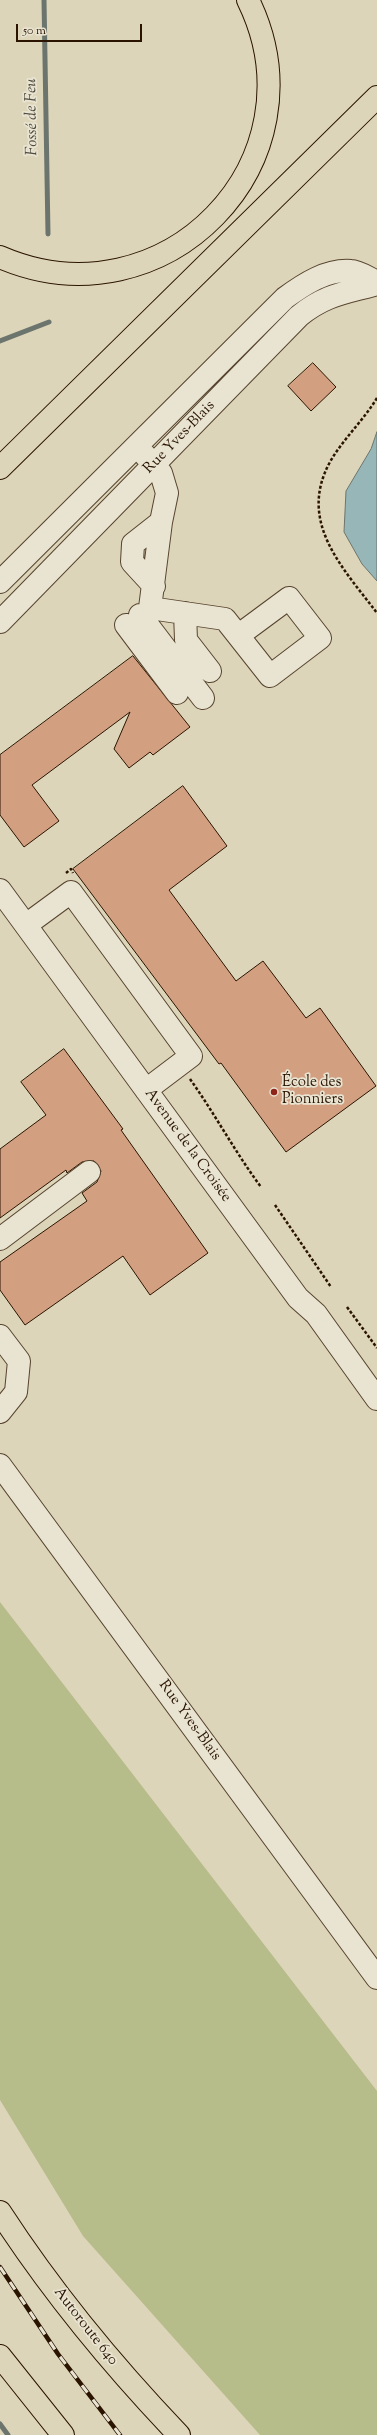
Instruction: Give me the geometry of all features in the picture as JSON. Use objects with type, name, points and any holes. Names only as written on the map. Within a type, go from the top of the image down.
[{"type":"highway","points":[[0,257],[31,267],[58,272],[94,273],[119,269],[161,256],[194,236],[212,219],[235,192],[248,169],[262,134],[267,113],[268,73],[265,48],[259,26],[248,0]]},
{"type":"highway","points":[[0,468],[377,97]]},
{"type":"highway","name":"Autoroute 640","points":[[0,2212],[86,2328],[126,2377],[179,2435]]},
{"type":"highway","points":[[0,2356],[63,2435]]},
{"type":"street","name":"Rue Yves-Blais","points":[[0,582],[285,298],[308,282],[325,275],[352,270],[377,283]]},
{"type":"street","name":"Rue Yves-Blais","points":[[0,622],[310,308],[331,295],[377,283]]},
{"type":"street","points":[[136,446],[161,474],[167,493],[161,522],[150,608],[225,619],[239,635]]},
{"type":"street","points":[[185,613],[186,640],[210,671]]},
{"type":"street","points":[[177,693],[133,620],[203,698]]},
{"type":"street","name":"Avenue de la Croisée","points":[[0,890],[298,1298],[316,1314],[377,1399]]},
{"type":"street","points":[[26,925],[71,892],[191,1056],[146,1090]]},
{"type":"street","points":[[0,1239],[89,1172]]},
{"type":"street","points":[[0,1336],[19,1361],[16,1392],[0,1412]]},
{"type":"street","name":"Rue Yves-Blais","points":[[0,1465],[377,1978]]},
{"type":"path","points":[[377,398],[331,460],[323,475],[318,499],[321,527],[332,553],[377,613]]},
{"type":"path","points":[[189,1078],[219,1121],[238,1156],[261,1187]]},
{"type":"path","points":[[275,1205],[331,1287]]},
{"type":"path","points":[[346,1307],[377,1348]]},
{"type":"green space","points":[[0,1602],[377,2091],[377,2435],[260,2435],[83,2236],[0,2100]]},
{"type":"water","points":[[377,432],[377,581],[362,564],[344,532],[346,491],[371,449]]},
{"type":"building","points":[[313,363],[336,387],[311,411],[288,386]]},
{"type":"building","points":[[133,656],[190,727],[153,755],[150,752],[129,768],[114,749],[130,712],[32,785],[59,821],[24,847],[0,815],[0,755]]},
{"type":"building","points":[[183,786],[227,846],[169,890],[236,981],[263,961],[306,1018],[320,1008],[376,1086],[286,1152],[221,1063],[219,1064],[73,869]]},
{"type":"building","points":[[64,1049],[123,1129],[121,1130],[208,1253],[150,1295],[123,1256],[25,1325],[0,1290],[0,1262],[87,1201],[82,1193],[97,1182],[101,1171],[94,1161],[82,1162],[67,1173],[66,1170],[0,1218],[0,1149],[46,1115],[21,1082]]},
{"type":"waterway","name":"Fossé de Feu","points":[[44,0],[48,234]]},
{"type":"waterway","name":"Fossé de Feu","points":[[0,341],[49,322]]},
{"type":"waterway","points":[[0,2424],[8,2435]]},
{"type":"railway","points":[[0,2267],[58,2354],[120,2435]]},
{"type":"place","name":"École des Pionniers","points":[[274,1092]]}]
